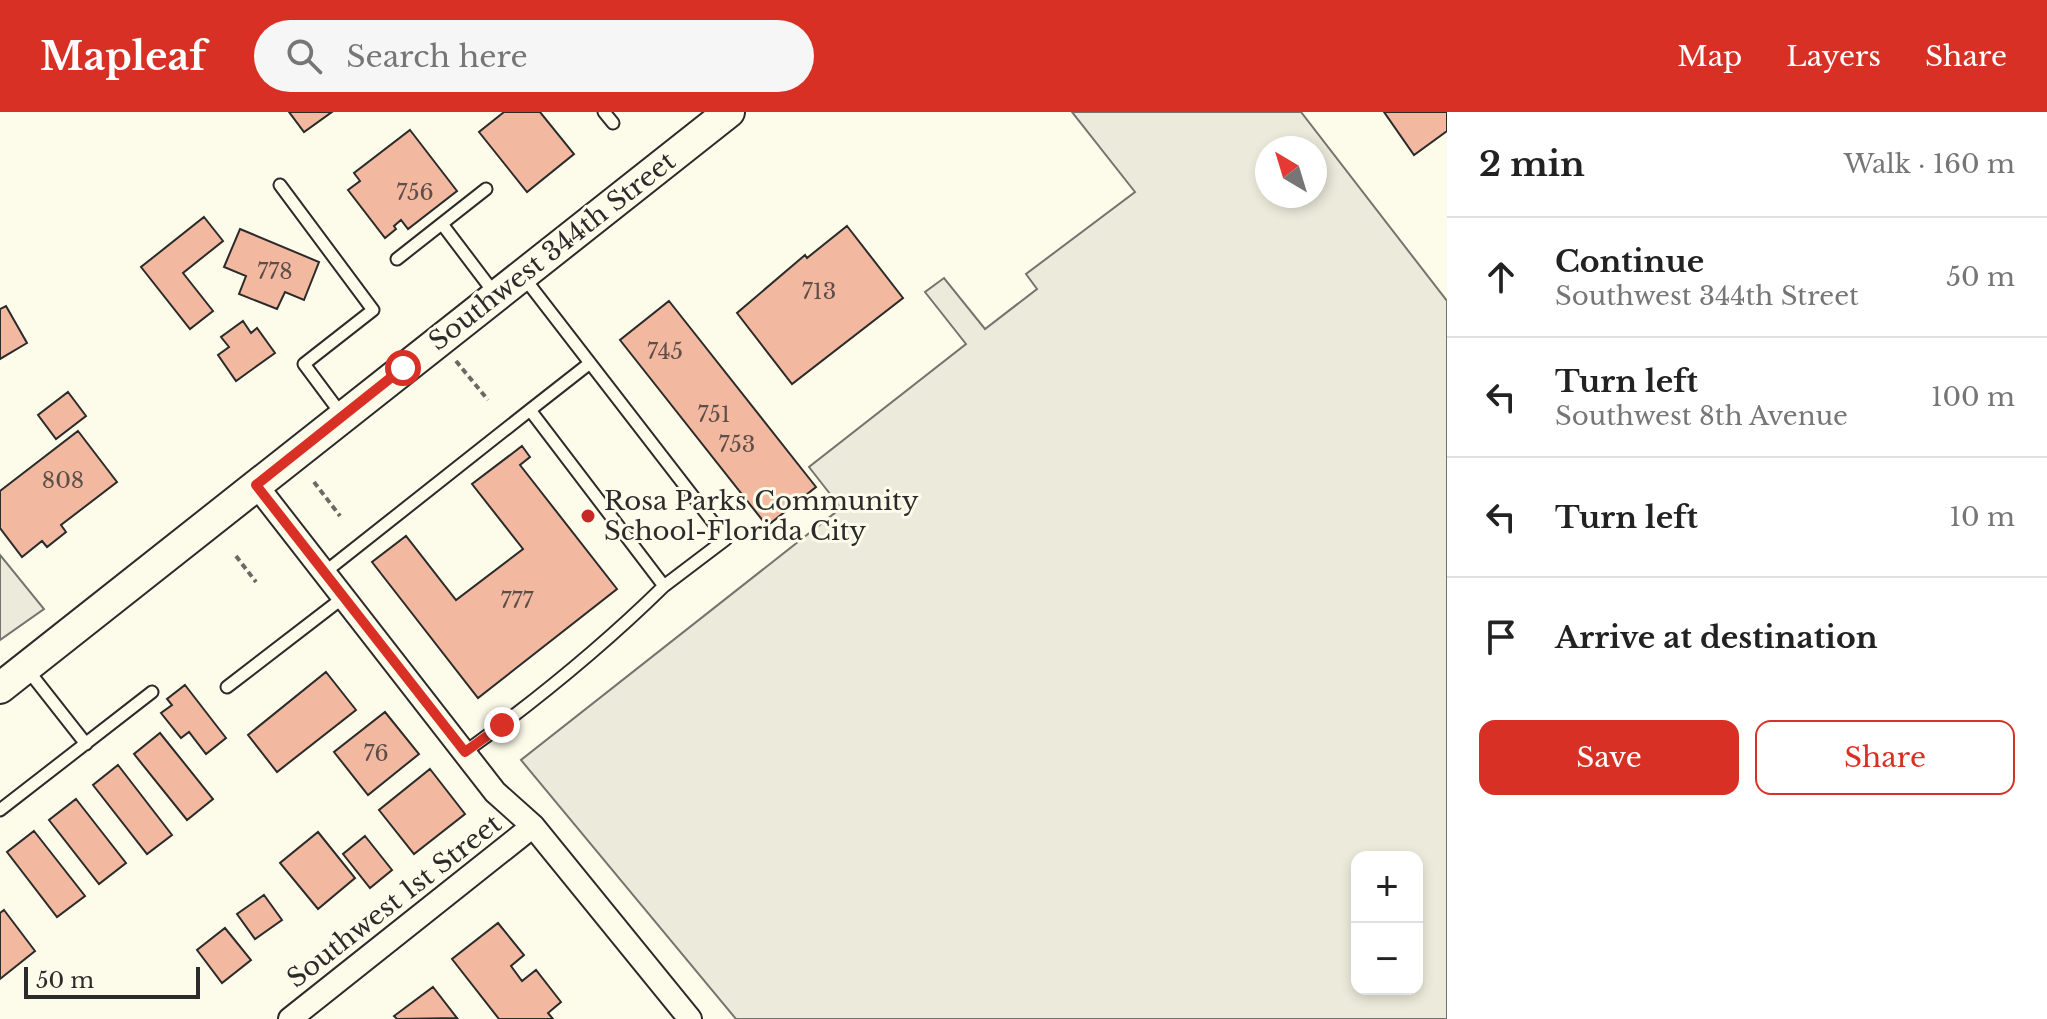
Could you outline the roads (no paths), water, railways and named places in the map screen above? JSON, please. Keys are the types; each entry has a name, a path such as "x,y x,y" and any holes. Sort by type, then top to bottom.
{"main road":[{"name":"Southwest 344th Street","path":"0,688 729,112"}],"street":[{"path":"256,485 495,792 533,826 690,1019"},
{"name":"Southwest 1st Street","path":"290,1019 533,826"}],"lane":[{"path":"604,112 613,123"},
{"path":"280,185 373,310 304,364 343,416"},
{"path":"397,259 486,189"},
{"path":"442,224 496,295"},
{"path":"465,752 502,725 664,586 726,539 522,275"},
{"path":"325,572 590,363"},
{"path":"530,410 664,586"},
{"path":"227,687 344,597"},
{"path":"26,667 86,744"},
{"path":"0,810 152,692"}],"place":[{"name":"Rosa Parks Community School-Florida City","path":"588,516"}]}
